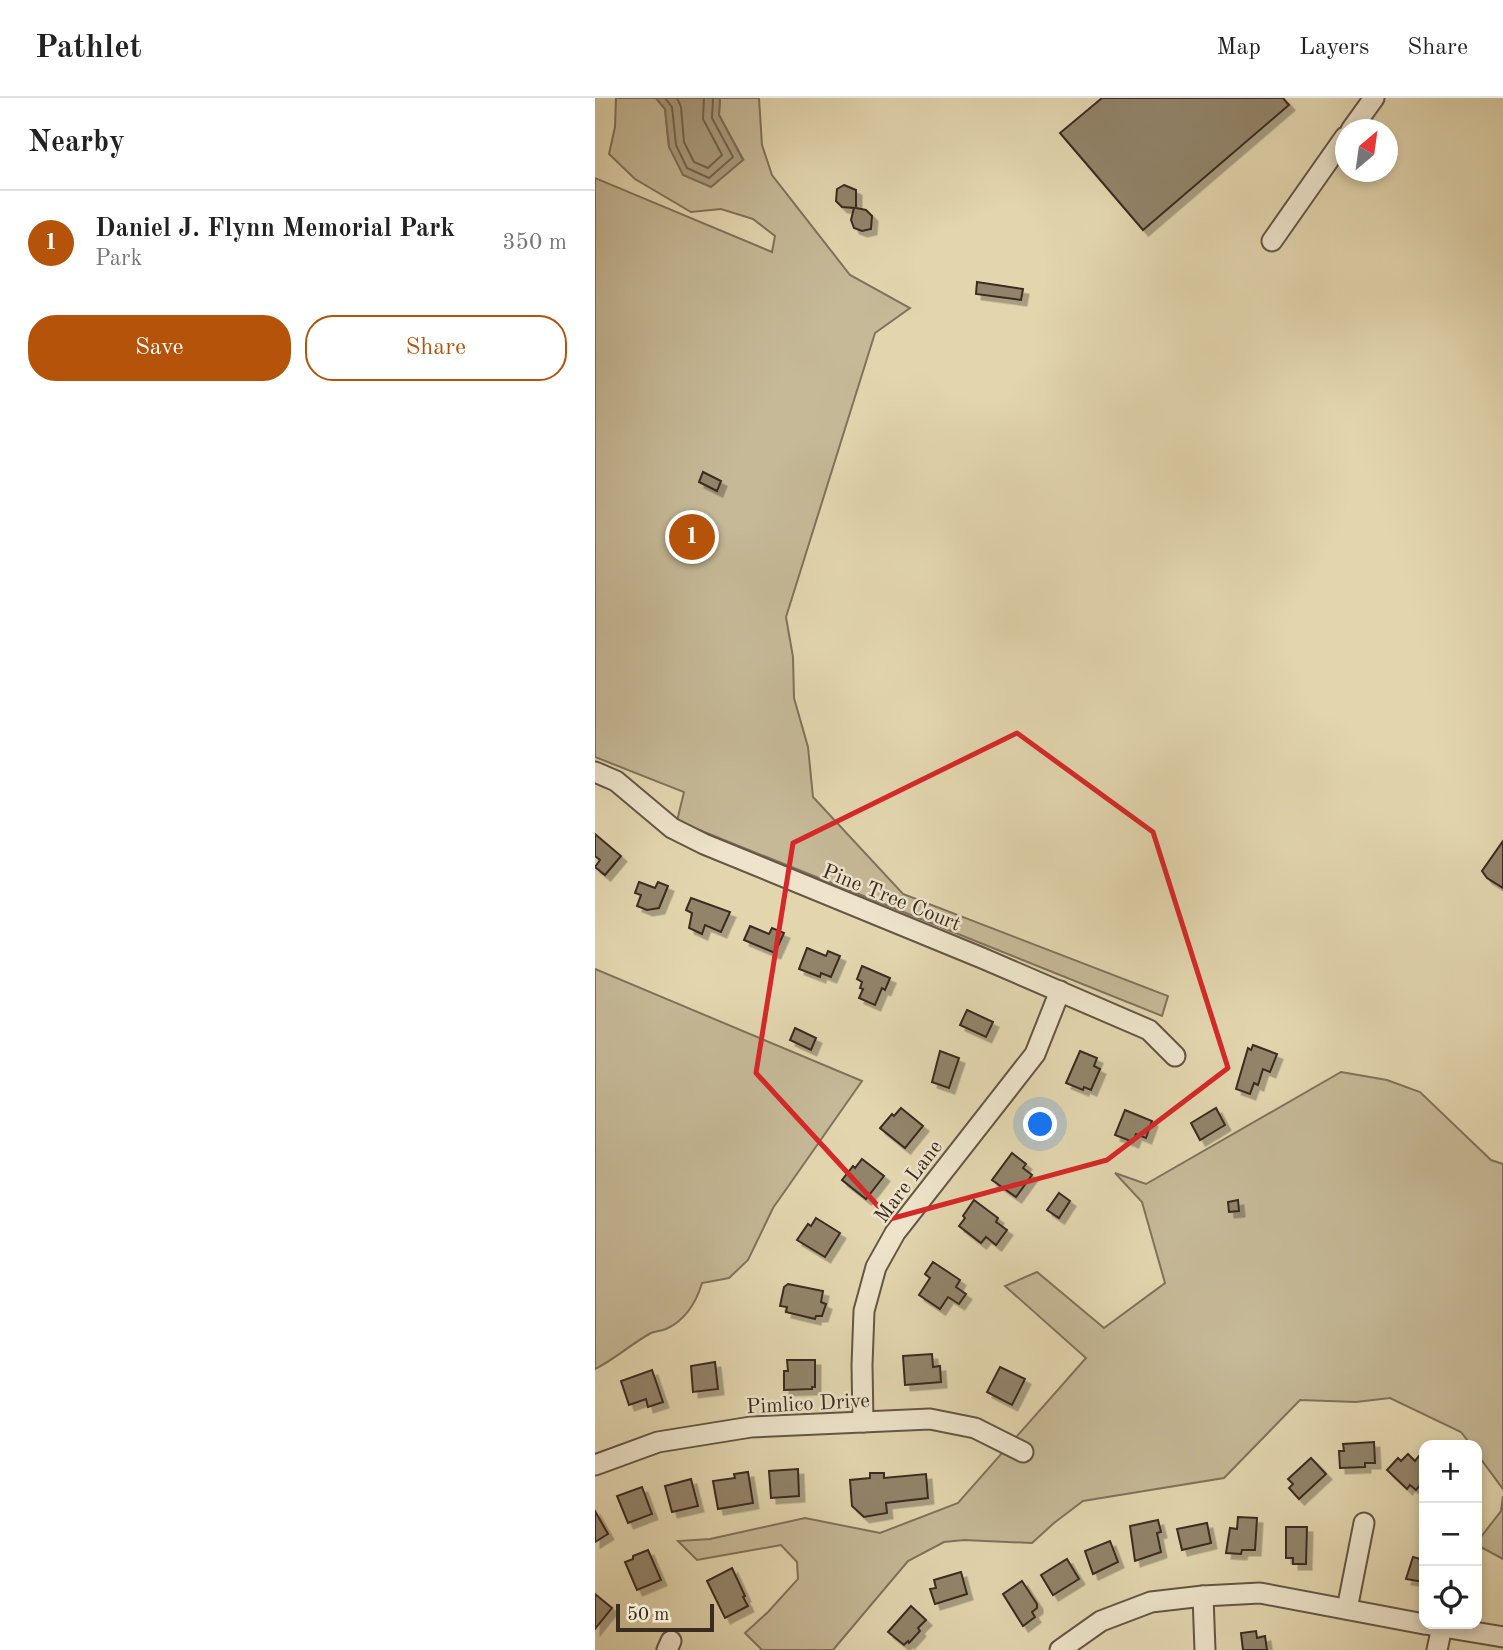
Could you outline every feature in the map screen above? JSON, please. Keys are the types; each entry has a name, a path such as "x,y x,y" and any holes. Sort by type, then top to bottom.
{"street":[{"path":"1359,119 1374,98"},
{"path":"1272,241 1335,152"},
{"name":"Pine Tree Court","path":"595,772 616,781 672,828 704,845 1149,1030 1175,1056"},
{"name":"Mare Lane","path":"863,1422 864,1311 876,1267 895,1233 1035,1054 1060,991"},
{"name":"Pimlico Drive","path":"595,1465 658,1443 751,1427 930,1419 975,1428 1023,1452"},
{"path":"1347,1609 1364,1523"},
{"path":"1060,1650 1101,1621 1151,1602 1203,1596 1260,1593 1419,1623"},
{"path":"1203,1596 1205,1650"},
{"path":"1432,1629 1437,1650"},
{"path":"1455,1629 1503,1637"}],"highlighted area":[{"path":"1017,733 1153,832 1228,1068 1107,1160 890,1219 756,1073 793,843"}],"shaded area":[{"path":"616,98 656,98 665,109 669,147 743,159 719,115 720,98 759,98 762,145 772,175 850,275 910,308 875,333 786,617 793,657 794,698 808,747 813,797 903,894 1168,996 1162,1016 677,821 684,792 595,757 595,178 772,252 775,236 753,219 721,209 691,212 635,179 609,154 615,127"},
{"path":"595,969 862,1081 773,1208 748,1260 729,1278 702,1283 697,1297 679,1321 666,1329 651,1333 595,1369"},
{"path":"1341,1072 1387,1080 1420,1092 1491,1160 1503,1164 1503,1489 1482,1461 1482,1440 1467,1440 1461,1432 1390,1398 1356,1402 1300,1400 1224,1478 1083,1501 1032,1543 964,1540 944,1542 908,1561 833,1650 762,1650 745,1633 798,1579 797,1562 781,1545 697,1560 678,1541 710,1539 805,1518 880,1533 958,1503 1086,1358 1005,1286 1037,1272 1104,1328 1165,1283 1142,1202 1115,1173 1146,1184"},
{"path":"1503,1496 1503,1559 1482,1548 1482,1536 1501,1511"}],"water":[{"path":"656,98 720,98 719,115 743,160 711,187 683,175 669,147 665,109"}],"building":[{"path":"1102,98 1283,98 1289,105 1143,230 1060,133"},
{"path":"844,185 856,190 856,208 866,210 872,216 871,229 862,231 854,228 851,220 854,208 842,207 836,201 837,189"},
{"path":"977,282 1023,289 1021,300 976,294"},
{"path":"703,472 721,481 717,491 699,482"},
{"path":"595,834 621,856 605,875 595,867 600,860 595,856"},
{"path":"1503,841 1503,888 1487,878 1482,871"},
{"path":"639,882 655,888 658,882 668,886 659,908 647,910 637,906 641,895 635,893"},
{"path":"691,898 730,912 721,932 705,925 702,934 689,928 692,913 686,910"},
{"path":"750,926 769,934 772,928 784,933 775,953 744,940"},
{"path":"807,948 826,956 828,951 840,956 831,977 821,973 820,977 799,969"},
{"path":"862,966 890,978 885,990 882,988 875,1005 859,998 863,989 860,988 862,982 857,979"},
{"path":"967,1010 993,1022 986,1037 960,1025"},
{"path":"795,1028 816,1038 811,1050 790,1040"},
{"path":"1253,1045 1277,1054 1270,1072 1263,1069 1258,1085 1254,1083 1250,1094 1236,1089 1248,1048 1251,1050"},
{"path":"940,1051 959,1058 949,1088 932,1082"},
{"path":"1080,1051 1097,1058 1094,1066 1100,1069 1091,1090 1084,1087 1083,1090 1066,1083"},
{"path":"901,1108 923,1126 905,1148 880,1128"},
{"path":"1216,1108 1225,1125 1200,1140 1191,1123"},
{"path":"1125,1110 1152,1121 1146,1138 1136,1134 1133,1142 1115,1135"},
{"path":"1012,1153 1026,1164 1023,1168 1032,1175 1016,1197 992,1180"},
{"path":"862,1159 884,1176 866,1199 842,1180"},
{"path":"1059,1193 1070,1201 1059,1218 1047,1210"},
{"path":"974,1200 998,1218 996,1222 1007,1230 996,1245 986,1237 981,1243 959,1226"},
{"path":"1238,1200 1239,1211 1229,1212 1228,1202"},
{"path":"816,1218 840,1233 825,1257 797,1240 808,1224 811,1226"},
{"path":"933,1262 960,1280 956,1287 966,1294 959,1304 948,1297 940,1309 919,1295 930,1278 925,1274"},
{"path":"788,1284 823,1291 821,1302 826,1304 822,1316 816,1316 815,1319 786,1312 787,1307 780,1306 784,1287"},
{"path":"932,1354 933,1367 940,1366 941,1382 905,1385 903,1356"},
{"path":"787,1360 815,1360 815,1387 784,1390"},
{"path":"715,1362 718,1389 693,1392 691,1366"},
{"path":"1000,1367 1025,1379 1012,1405 987,1392"},
{"path":"652,1370 663,1402 648,1407 646,1399 629,1405 621,1381"},
{"path":"1374,1442 1375,1463 1365,1463 1365,1467 1340,1468 1339,1451 1344,1451 1343,1444"},
{"path":"1408,1454 1415,1461 1419,1456 1419,1486 1416,1490 1410,1485 1407,1489 1387,1470 1398,1458 1401,1461"},
{"path":"1311,1458 1326,1474 1299,1499 1289,1488 1293,1484 1288,1479"},
{"path":"798,1469 799,1496 771,1498 769,1471"},
{"path":"748,1472 753,1503 718,1509 713,1481 735,1478 734,1474"},
{"path":"870,1473 884,1473 884,1478 926,1474 928,1498 886,1503 887,1513 864,1517 852,1506 850,1480 870,1478"},
{"path":"691,1479 698,1506 672,1512 665,1486"},
{"path":"642,1487 652,1514 628,1523 617,1496"},
{"path":"595,1511 608,1534 595,1542"},
{"path":"1238,1517 1257,1518 1255,1550 1242,1550 1241,1554 1226,1553 1230,1528 1237,1529"},
{"path":"1158,1520 1161,1532 1157,1533 1161,1552 1135,1561 1130,1526"},
{"path":"1207,1523 1211,1543 1182,1550 1177,1529"},
{"path":"1286,1527 1307,1527 1306,1564 1293,1564 1293,1558 1286,1558"},
{"path":"1110,1541 1118,1562 1093,1574 1085,1551"},
{"path":"648,1550 661,1580 637,1590 625,1562"},
{"path":"1413,1557 1419,1559 1419,1581 1406,1579"},
{"path":"1067,1559 1079,1579 1053,1595 1041,1575"},
{"path":"732,1568 748,1606 725,1618 707,1581"},
{"path":"961,1572 967,1594 935,1604 930,1589 936,1588 934,1580"},
{"path":"1022,1581 1037,1604 1037,1608 1032,1612 1035,1617 1023,1626 1003,1594"},
{"path":"595,1594 612,1608 595,1629"},
{"path":"911,1606 926,1620 918,1628 920,1631 904,1645 888,1632"},
{"path":"1256,1631 1257,1638 1265,1636 1267,1650 1243,1650 1241,1633"}],"place":[{"name":"Daniel J. Flynn Memorial Park","path":"692,537"}]}
